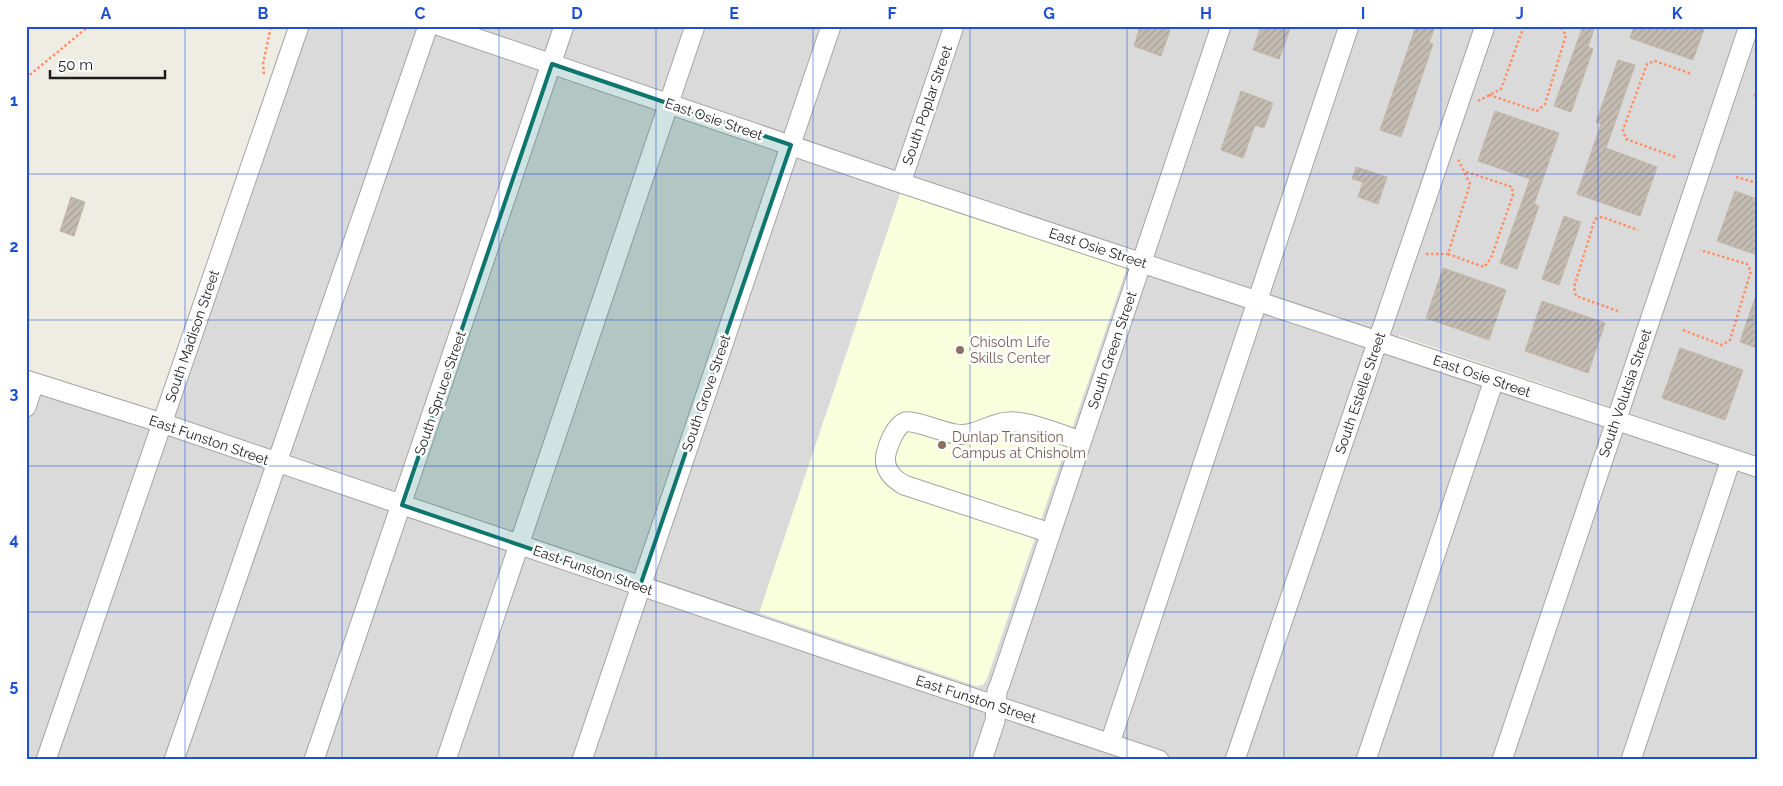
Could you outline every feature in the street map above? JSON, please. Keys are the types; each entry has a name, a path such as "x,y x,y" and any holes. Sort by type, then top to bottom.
{"street":[{"name":"South Madison Street","path":"46,760 299,26"},
{"path":"174,760 428,26"},
{"name":"East Osie Street","path":"440,26 900,183 1757,468"},
{"name":"South Spruce Street","path":"314,760 564,26"},
{"path":"446,760 695,26"},
{"name":"South Grove Street","path":"582,760 831,26"},
{"name":"South Poplar Street","path":"900,183 954,26"},
{"name":"South Green Street","path":"982,760 995,721 1000,684 1221,26"},
{"path":"1110,744 1349,26"},
{"name":"South Estelle Street","path":"1235,760 1485,26"},
{"name":"South Volutsia Street","path":"1502,760 1749,26"},
{"path":"1366,760 1494,380"},
{"path":"26,407 30,381"},
{"name":"East Funston Street","path":"30,381 277,462 1159,760"},
{"path":"1050,533 904,485 893,478 888,471 885,463 886,455 897,430 904,422 911,421 942,432 959,435 975,433 1007,422 1019,422 1081,441"},
{"path":"1631,760 1731,459"}],"path":[{"path":"26,78 89,26"},
{"path":"271,26 263,64 264,79 278,87"},
{"path":"1478,101 1501,89 1524,26"},
{"path":"1489,95 1537,112 1545,104 1566,35 1561,28 1555,26"},
{"path":"1675,157 1626,139 1623,130 1647,64 1654,61 1692,74"},
{"path":"1448,254 1470,184 1458,158"},
{"path":"1426,254 1448,254 1484,267 1491,258 1513,195 1512,187 1464,171"},
{"path":"1736,177 1757,184"},
{"path":"1618,311 1576,296 1574,287 1595,219 1602,217 1638,230"},
{"path":"1683,330 1722,345 1730,340 1751,270 1747,264 1700,250"}],"highlighted area":[{"path":"552,64 791,145 640,586 402,505"}],"shaded area":[{"path":"298,26 1485,26 1447,162 1494,26 1757,26 1757,456 1399,334 1395,346 1757,466 1757,760 26,760 26,383 161,423"},
{"name":"Dunlap Transition Campus at Chisholm","path":"901,191 1121,265 1126,270 987,679 983,685 976,686 759,613"}],"building":[{"path":"1140,26 1159,26 1170,30 1161,56 1134,46"},
{"path":"1261,26 1291,26 1279,59 1253,50"},
{"path":"1416,26 1435,26 1429,43 1433,44 1401,137 1380,130"},
{"path":"1583,26 1595,26 1588,47 1593,49 1571,112 1554,106"},
{"path":"1634,26 1705,26 1693,60 1630,38"},
{"path":"1618,60 1635,65 1606,148 1657,167 1640,216 1577,194 1601,124 1596,122"},
{"path":"1241,91 1273,103 1264,128 1255,125 1243,158 1221,150"},
{"path":"1495,111 1559,133 1534,204 1539,206 1517,269 1500,263 1530,179 1478,161"},
{"path":"1356,167 1387,177 1378,204 1358,197 1363,182 1352,179"},
{"path":"1735,191 1757,199 1757,255 1717,241"},
{"path":"71,197 85,202 74,236 60,231"},
{"path":"1564,216 1581,222 1559,285 1542,279"},
{"path":"1443,268 1506,290 1489,340 1426,318"},
{"path":"1755,298 1757,299 1757,348 1740,342"},
{"path":"1542,301 1605,323 1588,373 1525,351"},
{"path":"1680,348 1743,370 1725,420 1662,398"}],"place":[{"name":"Chisolm Life Skills Center","path":"960,350"},
{"name":"Dunlap Transition Campus at Chisholm","path":"942,445"}]}
